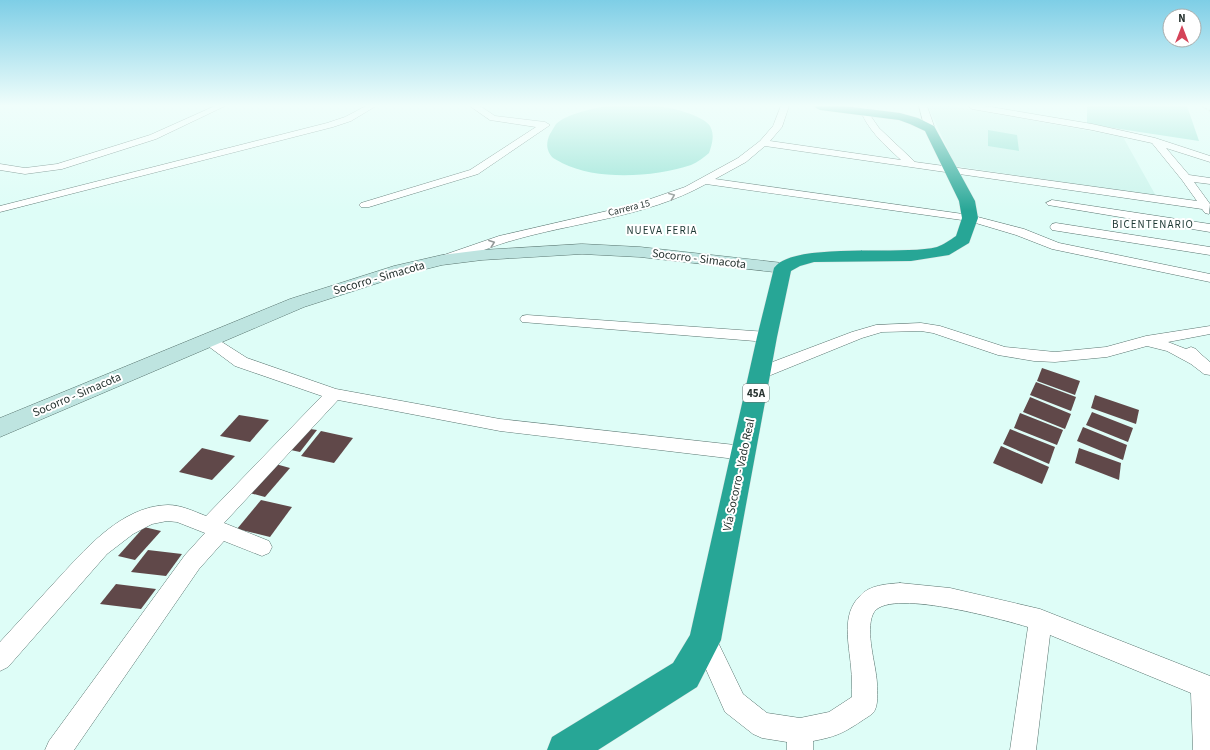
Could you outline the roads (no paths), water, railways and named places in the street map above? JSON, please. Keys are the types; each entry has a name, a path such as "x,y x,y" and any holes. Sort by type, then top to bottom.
{"highway":[{"path":"783,268 794,262 814,257 910,256 943,251 963,239 970,218 967,201 936,141"},
{"name":"Vía Socorro - Vado Real","path":"565,750 685,675 705,640 767,337 783,268"}],"street":[{"path":"0,167 25,171 58,168 138,141"},
{"path":"0,209 267,141"},
{"path":"365,205 474,172 522,141"},
{"path":"887,141 911,163"},
{"path":"1155,141 1210,159"},
{"path":"1155,141 1206,204"},
{"path":"763,143 1206,204"},
{"name":"Carrera 15","path":"442,260 503,239 636,208 670,198 707,181 742,160 763,143"},
{"path":"1186,178 1210,181"},
{"path":"707,181 970,218 1020,232 1056,246 1210,278"},
{"path":"1044,182 1052,203 1056,226 1056,246"},
{"path":"1052,203 1210,228"},
{"path":"1056,226 1210,250"},
{"name":"Socorro - Simacota","path":"0,428 297,303 400,270 442,260 482,255 582,250 640,252 783,268"},
{"path":"527,319 767,337"},
{"path":"760,373 808,355 857,334 881,328 921,327 935,330 992,349 1034,356 1070,356 1099,353 1146,341 1210,330"},
{"path":"1192,332 1185,343 1197,360"},
{"path":"209,340 241,362 334,394 500,426 744,453"},
{"path":"1146,341 1172,348 1197,360 1210,370"},
{"path":"58,750 215,528 334,394"},
{"path":"0,659 100,548 144,519 170,512 262,547"},
{"path":"705,640 734,703 762,725 800,740 834,724 864,704 864,674 860,637 860,616 866,604 873,597 885,593 926,594 985,605 1040,620 1207,688 1206,750"},
{"path":"1023,750 1040,620"}],"district":[{"name":"BICENTENARIO","path":"1153,224"},
{"name":"NUEVA FERIA","path":"662,230"}]}
